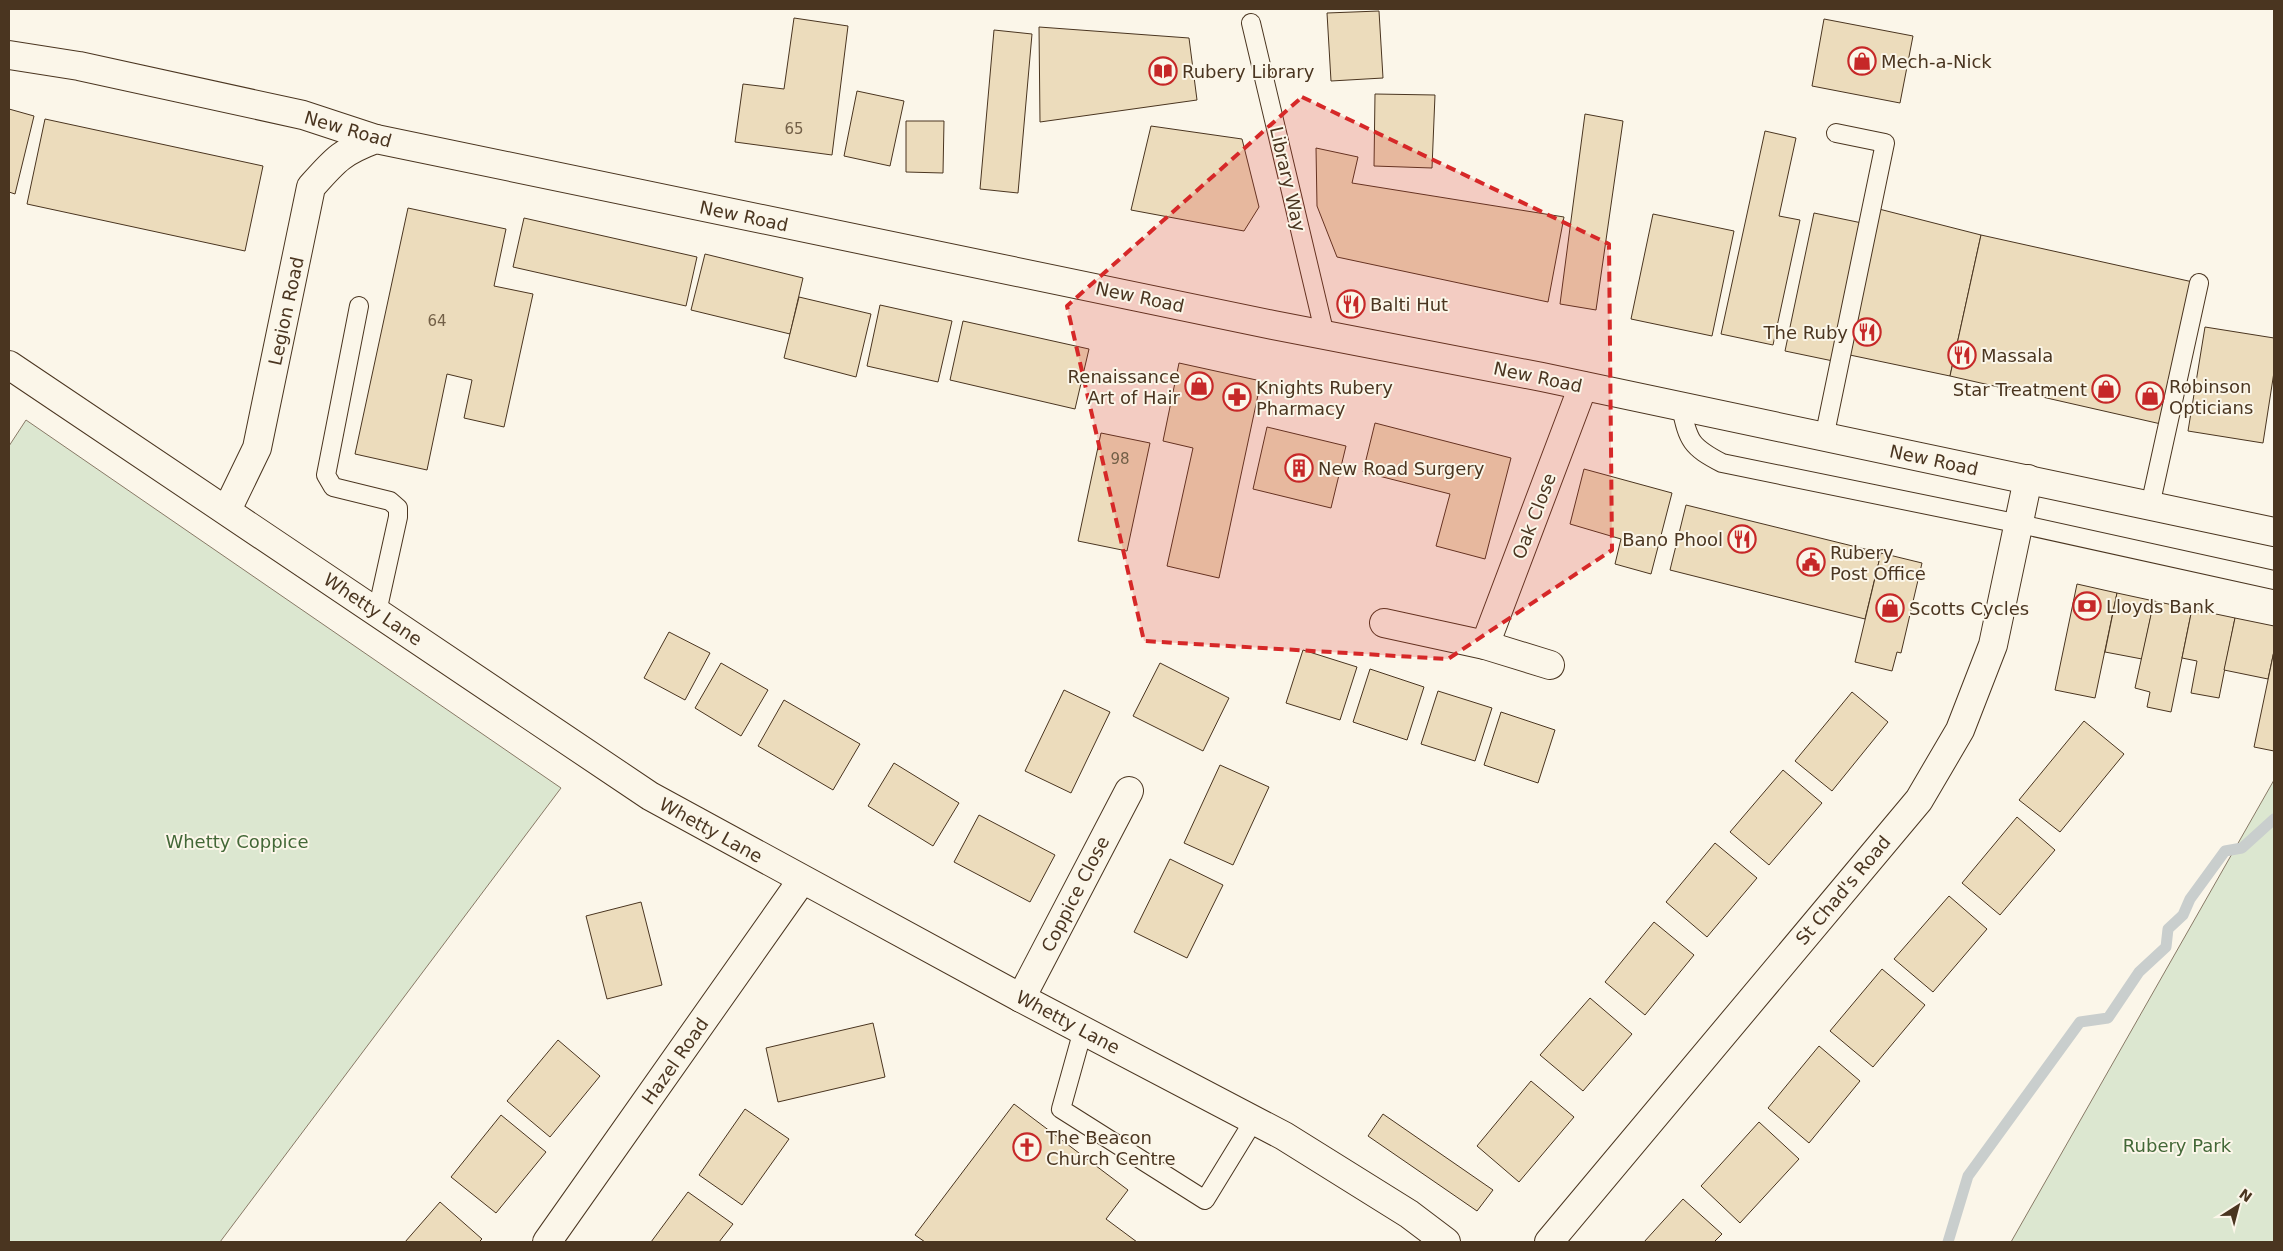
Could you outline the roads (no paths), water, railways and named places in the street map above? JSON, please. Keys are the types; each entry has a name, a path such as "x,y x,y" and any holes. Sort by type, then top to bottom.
{"street":[{"name":"New Road","path":"9,55 79,66 303,115 376,139 1325,335 1583,386 2274,532"},
{"name":"Legion Road","path":"227,510 257,448 312,187 333,162 349,149 376,139"},
{"name":"Whetty Lane","path":"9,365 650,796 1021,998 1284,1136 1409,1214 1446,1242"},
{"name":"Oak Close","path":"1485,645 1583,386"},
{"name":"St Chad's Road","path":"1549,1242 1919,800 1960,730 1992,645 2020,524 2028,479"},
{"path":"1384,624 1485,645 1550,665"},
{"name":"Coppice Close","path":"1021,998 1129,790"},
{"name":"Hazel Road","path":"547,1242 802,880"}],"lane":[{"name":"Library Way","path":"1251,23 1325,335"},
{"path":"1824,438 1885,143 1836,133"},
{"path":"2150,506 2199,284"},
{"path":"358,306 326,474 334,487 390,500 398,508 398,517 377,612"},
{"path":"1681,407 1686,432 1699,451 1722,463 2020,524 2274,580"},
{"path":"1083,1030 1061,1110 1205,1200 1254,1120"}],"waterway":[{"path":"1948,1242 1968,1176 2080,1022 2108,1018 2139,972 2166,947 2168,929 2183,915 2190,899 2225,851 2242,848 2274,819"}],"place":[{"name":"Mech-a-Nick","path":"1862,61"},
{"name":"Rubery Library","path":"1163,71"},
{"name":"Balti Hut","path":"1351,304"},
{"name":"The Ruby","path":"1867,332"},
{"name":"Massala","path":"1962,355"},
{"name":"Renaissance Art of Hair","path":"1199,386"},
{"name":"Star Treatment","path":"2106,389"},
{"name":"Robinson Opticians","path":"2150,396"},
{"name":"Knights Rubery Pharmacy","path":"1237,397"},
{"name":"New Road Surgery","path":"1299,468"},
{"name":"Bano Phool","path":"1742,539"},
{"name":"Rubery Post Office","path":"1811,562"},
{"name":"Lloyds Bank","path":"2087,606"},
{"name":"Scotts Cycles","path":"1890,608"},
{"name":"The Beacon Church Centre","path":"1027,1147"}],"park label":[{"name":"Whetty Coppice","path":"237,841"},
{"name":"Rubery Park","path":"2177,1145"}]}
